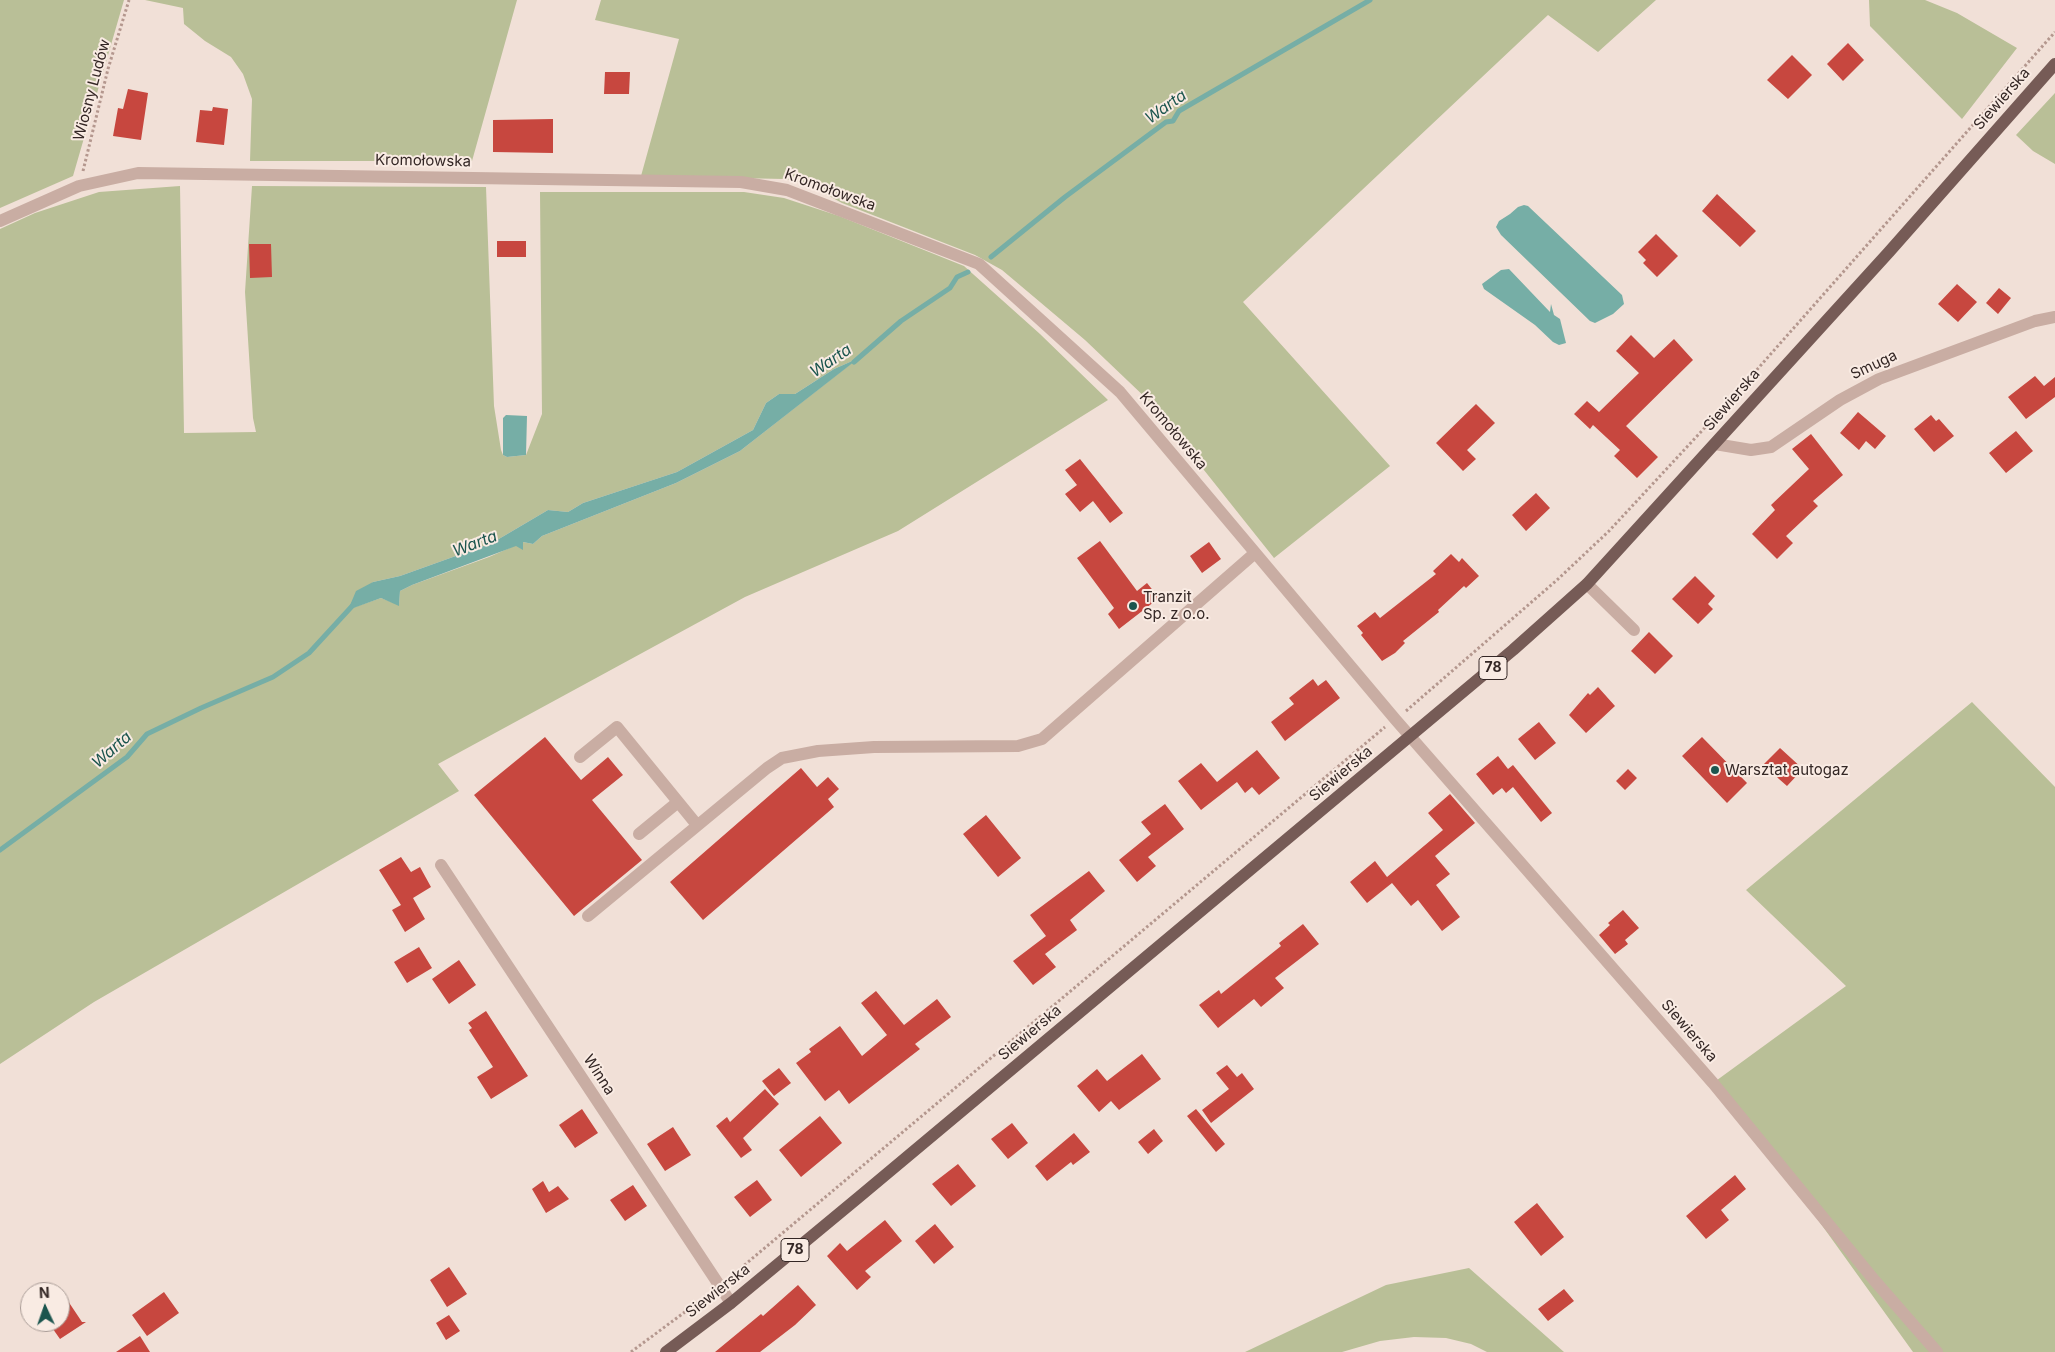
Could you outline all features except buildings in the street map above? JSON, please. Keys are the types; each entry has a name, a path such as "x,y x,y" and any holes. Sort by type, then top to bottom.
{"main road":[{"name":"Siewierska","path":"666,1352 731,1303 1412,736 1587,584 1890,252 2055,64"}],"street":[{"name":"Kromołowska","path":"0,220 79,186 138,172 741,182 787,190 979,264 1120,392 1395,719 1412,736"},
{"name":"Smuga","path":"1715,444 1751,450 1771,447 1840,400 1879,379 2035,321 2055,317"},
{"path":"588,916 774,762 800,754 874,747 1009,747 1042,739 1255,554"},
{"path":"1587,584 1634,630"},
{"path":"580,758 617,727 698,825"},
{"name":"Siewierska","path":"1412,736 1713,1083 1874,1281 1937,1352"},
{"path":"639,834 678,802"},
{"name":"Winna","path":"441,865 731,1303"}],"path":[{"name":"Wiosny Ludów","path":"79,186 108,69 129,0"},
{"path":"631,1352 720,1286 1395,719 1557,580 1609,531 1724,407 2055,32"}],"green space":[{"path":"0,0 124,0 73,176 0,208"},
{"path":"145,0 517,0 472,161 250,161 252,99 243,74 231,57 205,41 184,24 183,8"},
{"path":"601,0 1656,0 1598,52 1548,15 1243,302 1390,466 1274,558 1149,401 1085,340 1002,270 975,255 842,203 805,183 784,179 641,176 679,39 595,20"},
{"path":"1869,0 1925,0 1957,13 2017,48 1962,119 1870,26"},
{"path":"2055,93 2055,164 2033,151 2016,135"},
{"path":"180,186 184,433 256,432 253,418 245,292 252,186 486,187 494,406 501,450 503,455 507,457 526,455 542,414 540,192 744,192 784,198 839,216 964,266 1040,334 1108,400 898,531 745,597 438,764 459,791 94,1002 0,1064 0,229 35,213 99,192","holes":["857,359 740,451 676,483 542,536 533,544 523,542 489,557 412,585 400,591 399,605 381,598 349,609 373,582 400,576 492,543 548,510 568,512 583,503 677,472 753,430 766,403 779,394 795,394 834,369"]},
{"path":"1972,702 2055,787 2055,1352 1913,1352 1757,1135 1713,1083 1846,986 1746,890"},
{"path":"1469,1268 1564,1352 1487,1352 1471,1344 1446,1338 1414,1337 1380,1341 1342,1352 1245,1352 1386,1285"}],"water":[{"path":"1528,206 1622,295 1624,304 1613,314 1595,323 1590,321 1501,235 1496,227 1499,221 1518,207"},
{"path":"1509,269 1550,312 1551,304 1554,315 1560,319 1566,343 1559,345 1553,342 1535,325 1484,289 1482,284 1501,270"},
{"path":"859,358 740,451 676,483 542,536 533,544 523,542 523,550 516,546 412,585 400,591 399,606 381,598 348,610 356,591 373,582 400,576 492,543 548,510 568,512 583,503 677,472 753,430 766,403 779,394 795,394 834,369"},
{"path":"506,415 527,416 526,455 507,457 503,455 503,418"}],"waterway":[{"name":"Warta","path":"991,257 1065,197 1166,122 1173,121 1179,111 1370,0"},
{"name":"Warta","path":"854,362 901,321 950,288 957,277 968,272"},
{"name":"Warta","path":"0,850 127,757 147,734 273,677 309,653 354,604"}],"place":[{"name":"Tranzit Sp. z o.o.","path":"1133,606"},
{"name":"Warsztat autogaz","path":"1715,770"}]}
